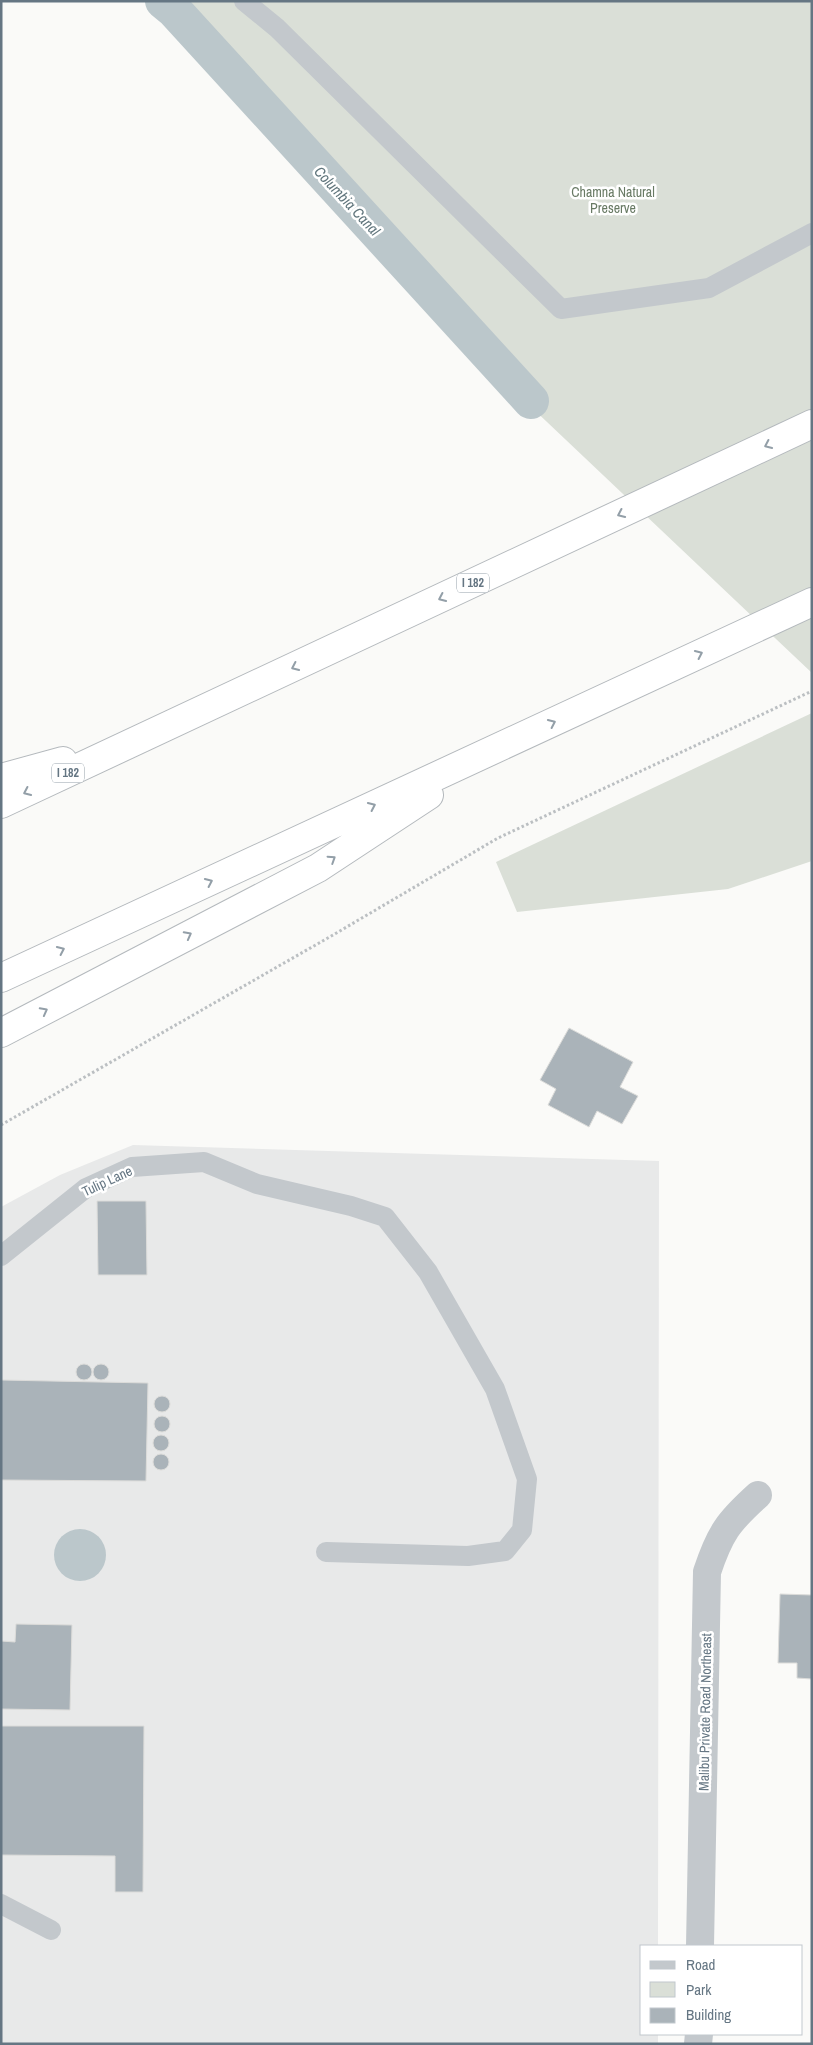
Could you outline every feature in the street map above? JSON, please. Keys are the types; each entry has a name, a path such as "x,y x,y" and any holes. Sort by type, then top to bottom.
{"highway":[{"name":"I 182","path":"1,804 135,743 812,424"},
{"path":"1,978 812,602"},
{"path":"1,778 135,743"},
{"path":"1,1033 318,868 508,743"}],"street":[{"name":"Malibu Private Road Northeast","path":"700,1945 707,1572 716,1544 732,1518 758,1495"}],"lane":[{"path":"244,1 277,28 561,309 709,288 812,233"},
{"name":"Tulip Lane","path":"1,1256 86,1188 132,1167 204,1162 257,1184 351,1206 385,1217 428,1272 494,1388 527,1479 522,1530 505,1551 468,1556 326,1552"},
{"path":"1,1904 51,1930"}],"path":[{"path":"1,1125 333,936 498,838 812,691"}],"shaded area":[{"path":"133,1145 659,1161 658,1945 640,1945 640,2035 658,2035 658,2044 1,2044 1,1207 60,1175"},
{"path":"75,1529 85,1529 99,1536 106,1550 106,1560 99,1574 85,1581 75,1581 65,1577 58,1570 54,1560 54,1550 58,1540 65,1533"}],"green space":[{"name":"Chamna Natural Preserve","path":"163,1 812,1 812,673 528,404 174,10"},
{"path":"812,713 812,861 728,889 517,912 496,862"}],"building":[{"path":"569,1028 633,1062 620,1087 638,1096 622,1124 597,1111 589,1127 548,1105 556,1089 540,1080"},
{"path":"97,1201 146,1201 147,1275 98,1275"},
{"path":"84,1364 92,1372 84,1380 76,1372"},
{"path":"101,1364 109,1372 101,1380 93,1372"},
{"path":"1,1380 148,1383 146,1481 1,1480"},
{"path":"162,1396 170,1404 162,1412 154,1404"},
{"path":"162,1416 170,1424 162,1432 154,1424"},
{"path":"161,1435 169,1443 161,1451 153,1443"},
{"path":"161,1454 169,1462 161,1470 153,1462"},
{"path":"780,1594 812,1595 812,1679 797,1678 797,1663 778,1663"},
{"path":"16,1624 72,1625 70,1710 1,1709 1,1641 15,1642"},
{"path":"1,1726 144,1726 143,1892 115,1892 115,1856 1,1855"}],"waterway":[{"name":"Columbia Canal","path":"163,1 174,10 531,401"}]}
